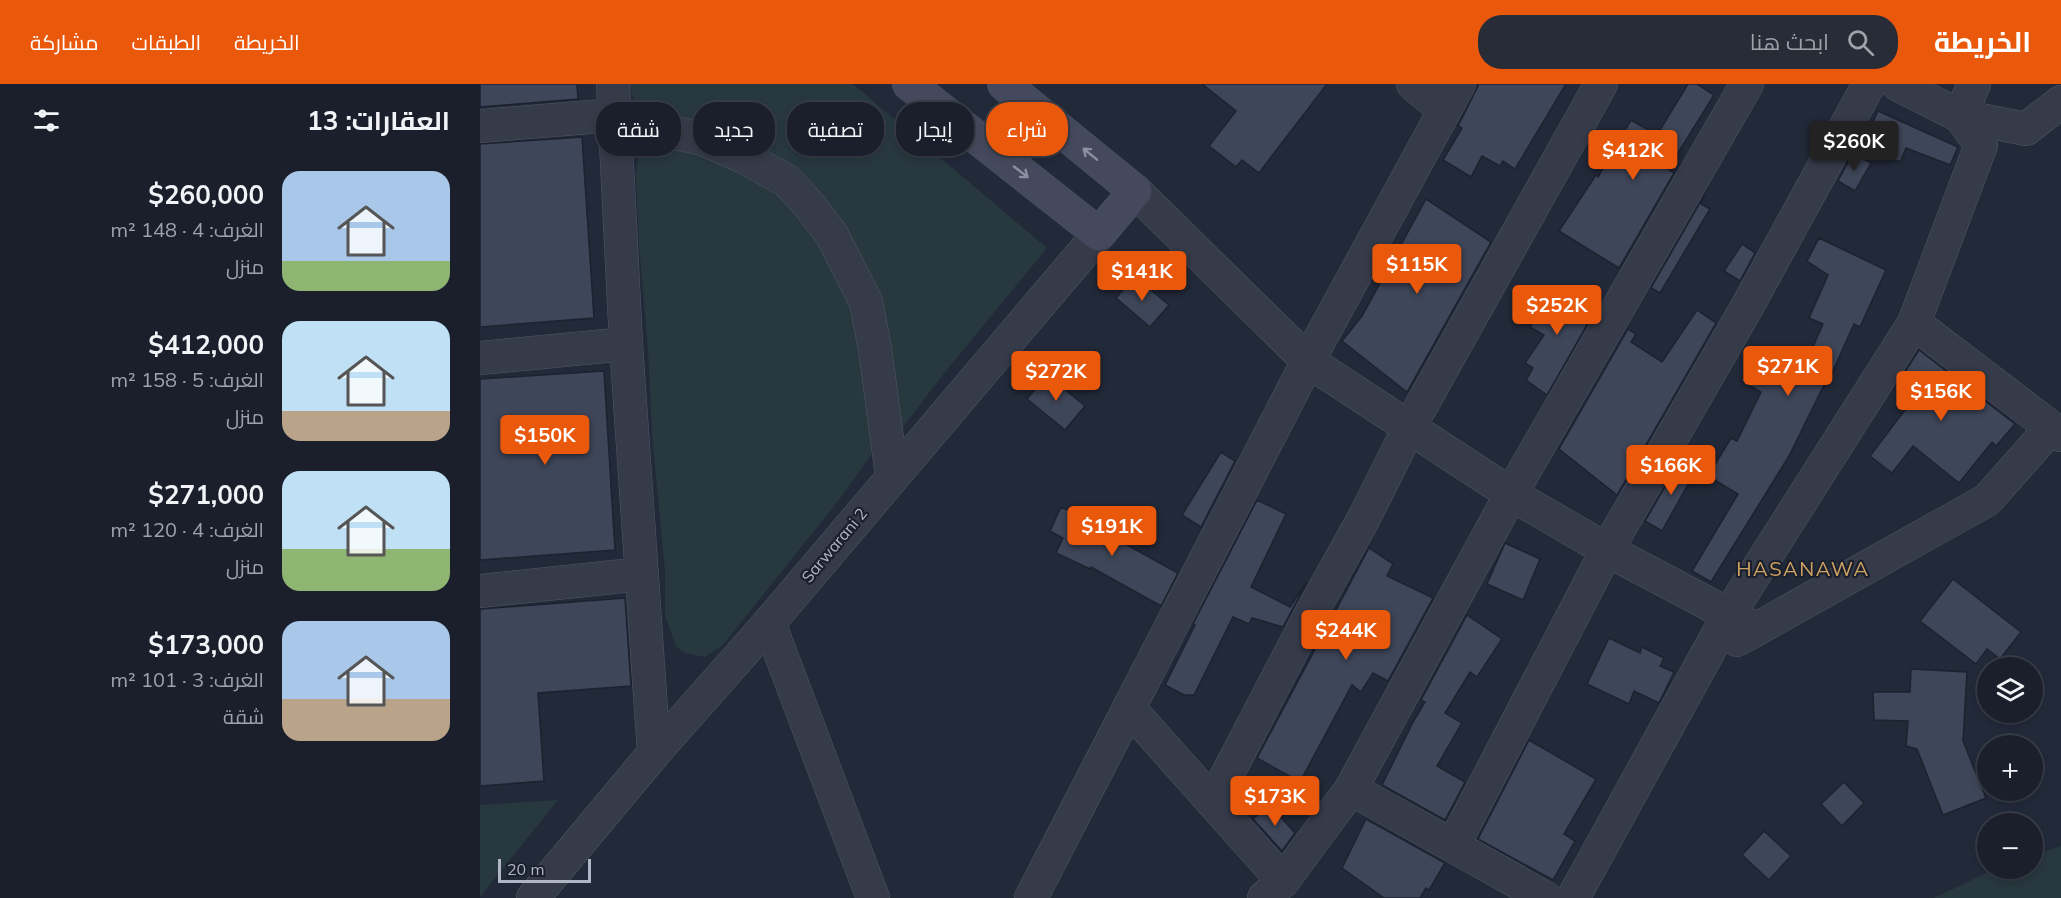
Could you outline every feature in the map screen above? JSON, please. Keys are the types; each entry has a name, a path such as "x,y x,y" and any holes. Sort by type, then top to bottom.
{"main road":[{"path":"909,84 1099,234"},
{"path":"1004,84 1135,191"},
{"name":"Sarwarani 2","path":"1099,234 1135,191"}],"street":[{"path":"1031,898 1308,362 1452,97 1413,84"},
{"path":"1213,801 1365,516 1410,426 1601,84"},
{"path":"1129,708 1213,801 1273,890 1351,789 1510,494 1747,84"},
{"path":"1453,846 1607,550 1747,307 1869,84"},
{"path":"1897,84 1960,116 2026,129 2061,102"},
{"path":"1960,116 1974,84"},
{"path":"480,126 596,113"},
{"path":"1574,898 1704,659 1742,622 1914,323 1980,145 1960,116"},
{"path":"681,134 703,139 746,158 787,181 832,235 866,302 875,349 892,476"},
{"path":"616,156 626,344 654,753"},
{"path":"1135,191 1308,362 1410,426 1510,494 1607,550 1742,622"},
{"name":"Sarwarani 2","path":"533,898 654,753 769,623 1099,234"},
{"path":"1742,622 1987,500 2056,431 1914,323"},
{"path":"480,358 626,344"},
{"path":"480,591 642,574"},
{"path":"769,623 873,898"},
{"path":"1351,789 1546,898"}],"shaded area":[{"path":"629,84 853,84 874,102 787,102 787,156 884,156 884,110 896,120 896,156 938,156 1047,248 942,376 894,439 832,209 731,156 775,156 775,102 693,102 693,136 681,129 681,102 635,102"},
{"path":"681,147 693,147 693,156 712,156 776,193 812,233 845,290 868,354 876,448 842,496 723,645 705,657 685,653 676,647 665,615 665,572 652,435 636,175 638,156 681,156"},
{"path":"558,800 480,897 480,805"},
{"path":"2061,846 2061,898 1934,898 1977,877 2043,879 2043,852"}],"building":[{"path":"480,84 577,84 578,99 480,107"},
{"path":"1202,84 1327,84 1259,173 1242,160 1236,167 1209,146 1236,111"},
{"path":"1479,84 1566,84 1515,169 1503,161 1500,166 1482,156 1471,177 1443,160 1462,128 1458,126"},
{"path":"1688,84 1697,84 1714,95 1668,169 1674,173 1619,268 1559,231 1596,175 1598,177 1631,120 1657,135"},
{"path":"1878,111 1958,147 1950,165 1906,148 1900,162 1862,145"},
{"path":"582,137 594,318 480,327 480,144"},
{"path":"1853,153 1871,163 1855,191 1838,181"},
{"path":"1705,194 1701,204 1710,209 1660,293 1651,288"},
{"path":"1426,199 1491,242 1407,392 1342,341 1362,316"},
{"path":"1819,238 1886,270 1860,327 1854,324 1828,382 1826,381 1789,456 1711,582 1692,571 1738,494 1708,476 1731,438 1737,441 1761,392 1741,381 1758,350 1801,374 1823,324 1809,318 1828,275 1807,261"},
{"path":"1742,244 1755,253 1740,281 1724,271"},
{"path":"1134,276 1169,305 1150,327 1116,298"},
{"path":"1557,284 1596,309 1547,395 1526,380 1533,368 1525,363 1544,335 1530,327"},
{"path":"1697,310 1716,323 1617,495 1559,449 1628,329 1636,334 1631,342 1662,362"},
{"path":"1919,350 2015,424 1996,446 1992,442 1959,483 1913,446 1892,473 1870,456 1911,402 1894,389"},
{"path":"604,371 615,550 480,560 480,379"},
{"path":"1047,375 1085,406 1065,430 1027,399"},
{"path":"1221,452 1235,461 1201,527 1182,515"},
{"path":"1680,461 1696,470 1662,531 1645,521"},
{"path":"1257,500 1286,514 1251,587 1290,607 1307,582 1283,627 1252,618 1249,624 1233,617 1194,695 1184,695 1165,685 1195,625 1193,624"},
{"path":"1061,507 1109,531 1107,534 1178,573 1161,606 1091,567 1090,569 1056,553 1063,538 1050,531"},
{"path":"1505,543 1540,559 1523,600 1487,584"},
{"path":"1369,548 1393,564 1387,576 1433,598 1388,681 1373,673 1361,692 1352,685 1300,782 1257,758"},
{"path":"1953,579 2021,632 2002,657 1997,657 1987,649 1981,657 1977,657 1976,664 1920,621"},
{"path":"625,598 631,686 538,693 544,781 480,786 480,609"},
{"path":"1467,615 1502,639 1477,677 1470,672 1445,713 1462,723 1437,766 1465,782 1445,820 1382,785 1425,702 1421,700"},
{"path":"1609,638 1640,653 1642,647 1664,658 1660,666 1674,672 1659,703 1634,691 1629,704 1587,684"},
{"path":"1911,669 1967,672 1963,741 1977,776 1978,801 1943,815 1917,749 1906,746 1908,721 1874,720 1873,692 1910,692"},
{"path":"1529,740 1596,779 1564,834 1575,841 1553,880 1478,839"},
{"path":"1844,782 1864,803 1842,826 1821,804"},
{"path":"1269,804 1295,833 1282,851 1253,819"},
{"path":"1366,819 1445,863 1429,890 1426,888 1420,898 1384,898 1342,868"},
{"path":"1764,831 1791,856 1769,880 1742,855"}],"district":[{"name":"HASANAWA","path":"1803,568"}]}
